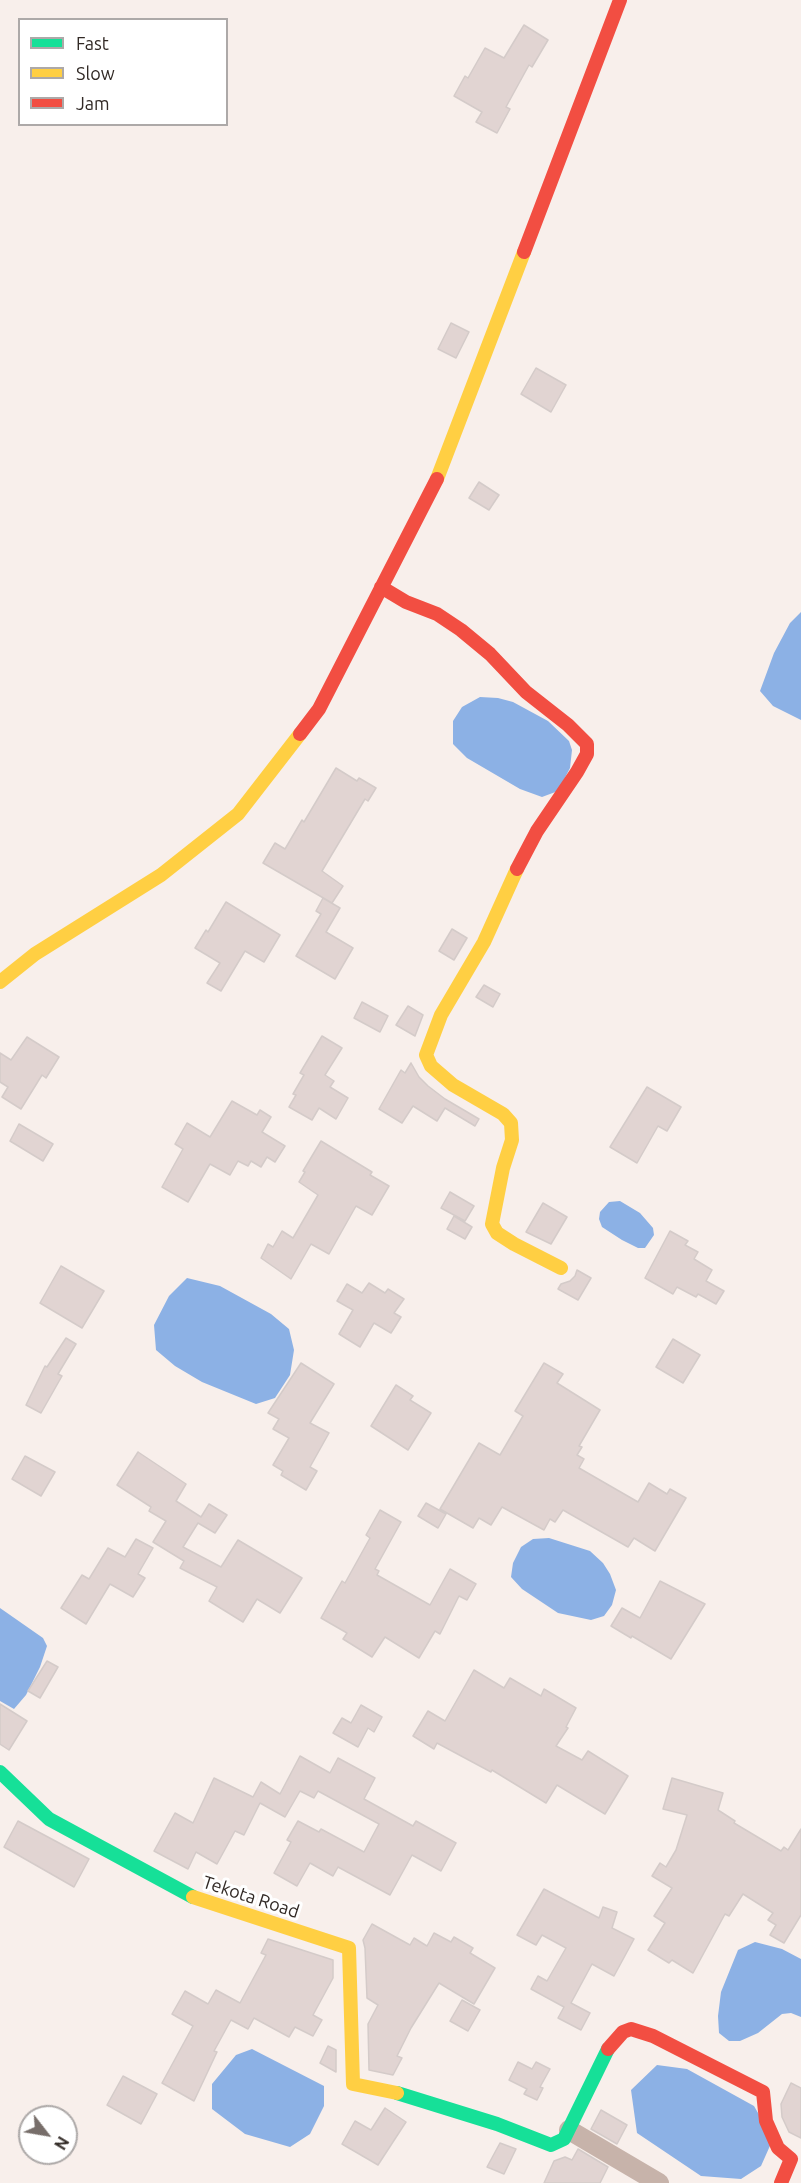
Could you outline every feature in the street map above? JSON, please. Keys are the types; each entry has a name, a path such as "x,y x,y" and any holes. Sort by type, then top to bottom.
{"street":[{"path":"0,982 35,954 161,874 237,814 319,709 435,483 620,0"},
{"path":"381,587 406,602 437,614 461,630 490,654 526,692 568,725 587,744 587,754 568,788 552,808 523,855 484,942 441,1015 426,1054 431,1066 438,1073 453,1085 503,1114 511,1123 512,1140 503,1168 492,1224 497,1233 561,1268"},
{"name":"Tekota Road","path":"0,1772 49,1819 193,1897 349,1948 353,2084 394,2092 497,2124 551,2145 564,2139 569,2130"},
{"path":"659,2183 569,2130 610,2045 623,2032 631,2029 652,2036 764,2092 766,2121 778,2148 791,2159 781,2183"}],"water":[{"path":"801,612 801,720 773,706 760,691 774,653 790,623"},
{"path":"480,697 513,702 548,721 569,741 572,750 570,768 558,791 542,797 520,789 467,758 453,744 453,721 462,707"},
{"path":"620,1201 640,1213 653,1228 654,1235 645,1248 638,1248 602,1227 599,1219 600,1212 609,1202"},
{"path":"187,1278 220,1286 271,1314 289,1329 294,1350 290,1375 275,1398 256,1404 202,1382 175,1366 156,1350 154,1325 169,1296"},
{"path":"549,1538 590,1551 603,1563 616,1590 612,1605 604,1616 591,1620 558,1613 522,1589 511,1577 513,1563 521,1547 533,1539"},
{"path":"0,1608 43,1638 47,1646 40,1667 26,1695 14,1709 0,1701"},
{"path":"755,1942 782,1949 801,1959 801,2017 791,2013 782,2014 758,2033 740,2041 729,2041 719,2033 718,2016 721,1992 738,1950"},
{"path":"252,2049 324,2086 324,2106 310,2134 290,2147 245,2134 212,2109 212,2084 236,2055"},
{"path":"657,2065 687,2069 754,2106 773,2139 761,2166 741,2179 701,2176 637,2133 631,2090"}],"building":[{"path":"524,25 548,40 532,67 529,65 506,107 510,109 497,133 476,122 482,112 454,96 465,76 468,78 485,48 504,58"},
{"path":"451,323 469,332 456,358 438,349"},
{"path":"536,368 566,385 551,412 521,394"},
{"path":"479,482 499,495 489,510 469,498"},
{"path":"336,768 357,781 359,778 376,788 368,801 365,799 322,871 343,886 332,903 263,863 275,843 285,849"},
{"path":"323,898 340,908 326,932 353,948 335,979 296,956 321,914 316,911"},
{"path":"226,902 280,935 264,962 245,951 221,991 207,983 220,963 195,948 206,930 208,932"},
{"path":"452,929 467,938 454,960 439,951"},
{"path":"484,985 500,994 493,1007 476,997"},
{"path":"362,1002 388,1016 380,1032 354,1018"},
{"path":"408,1006 423,1015 415,1036 396,1025"},
{"path":"322,1036 342,1048 325,1075 334,1081 330,1087 348,1098 336,1119 319,1108 312,1120 289,1107 296,1095 293,1094 304,1075 300,1073"},
{"path":"27,1037 59,1057 46,1078 42,1075 21,1109 2,1097 8,1087 0,1082 0,1053 11,1060"},
{"path":"411,1063 419,1077 428,1086 479,1119 475,1126 445,1108 437,1121 413,1106 402,1123 379,1109 401,1070 405,1073"},
{"path":"647,1087 681,1107 667,1131 658,1126 637,1163 610,1147"},
{"path":"232,1101 257,1115 260,1110 271,1117 262,1132 285,1146 275,1162 267,1157 261,1167 251,1161 248,1166 238,1161 230,1175 210,1164 188,1202 162,1187 183,1149 175,1144 187,1123 210,1137"},
{"path":"19,1124 53,1144 43,1161 10,1141"},
{"path":"321,1141 372,1172 370,1175 389,1186 372,1215 356,1206 329,1254 311,1244 291,1279 261,1258 268,1244 273,1247 282,1231 293,1238 318,1195 299,1182"},
{"path":"450,1192 474,1206 465,1221 441,1208"},
{"path":"543,1203 567,1217 551,1244 526,1232"},
{"path":"454,1216 472,1227 465,1239 447,1229"},
{"path":"670,1231 688,1241 685,1245 698,1252 694,1259 712,1270 706,1281 724,1291 716,1304 698,1294 696,1297 677,1287 673,1294 645,1278"},
{"path":"61,1266 104,1291 82,1328 40,1303"},
{"path":"577,1270 591,1278 578,1300 558,1289 561,1284 570,1281 575,1276"},
{"path":"369,1283 385,1293 388,1289 404,1299 394,1313 401,1317 391,1333 374,1323 360,1347 339,1334 353,1310 337,1301 347,1284 362,1293"},
{"path":"66,1338 76,1344 58,1374 62,1376 41,1413 26,1405 45,1366 47,1367"},
{"path":"673,1339 700,1355 683,1383 656,1367"},
{"path":"301,1363 334,1384 310,1423 329,1433 310,1467 317,1471 306,1490 281,1475 283,1471 273,1465 289,1438 273,1429 279,1419 268,1413"},
{"path":"544,1363 563,1374 557,1383 600,1410 579,1446 582,1447 577,1455 584,1459 579,1468 638,1502 649,1483 667,1494 670,1489 686,1498 655,1551 634,1538 628,1547 563,1510 555,1522 550,1519 544,1530 502,1507 491,1525 479,1518 473,1528 440,1509 479,1443 500,1455 523,1416 515,1411"},
{"path":"396,1385 413,1396 410,1400 431,1413 408,1450 371,1426"},
{"path":"138,1452 186,1484 176,1501 201,1517 209,1504 227,1515 215,1533 198,1523 183,1547 221,1567 238,1540 302,1578 280,1613 257,1599 243,1622 209,1601 217,1587 180,1568 184,1561 153,1542 166,1521 149,1511 151,1507 117,1485"},
{"path":"25,1456 55,1472 41,1496 12,1479"},
{"path":"426,1503 446,1514 438,1528 418,1516"},
{"path":"380,1510 401,1522 375,1569 379,1571 377,1575 430,1605 450,1569 476,1584 467,1600 459,1596 440,1634 435,1631 419,1658 385,1637 372,1657 343,1639 347,1633 321,1618 342,1581 345,1583 370,1538 366,1535"},
{"path":"136,1539 153,1548 138,1574 145,1578 133,1597 110,1584 86,1624 61,1608 82,1575 89,1579 108,1548 125,1557"},
{"path":"660,1581 705,1604 671,1659 611,1626 622,1608 640,1618"},
{"path":"47,1661 58,1667 40,1698 28,1691"},
{"path":"474,1670 504,1688 510,1678 541,1696 544,1689 576,1708 566,1727 568,1728 556,1746 582,1760 588,1751 628,1776 605,1814 557,1785 546,1803 492,1770 491,1772 437,1743 434,1749 413,1736 428,1711 445,1721"},
{"path":"0,1704 27,1721 9,1750 0,1744"},
{"path":"361,1705 382,1717 374,1732 368,1728 358,1747 333,1733 342,1718 351,1723"},
{"path":"300,1756 330,1773 338,1758 375,1778 364,1799 413,1826 416,1821 456,1843 441,1871 412,1855 390,1895 338,1867 333,1876 310,1863 297,1886 274,1873 291,1842 287,1840 298,1821 319,1832 321,1829 364,1852 379,1824 318,1791 314,1798 300,1791 285,1817 260,1803 244,1835 235,1831 217,1864 196,1852 188,1869 154,1851 175,1813 193,1823 214,1778 253,1797 261,1782 280,1794"},
{"path":"672,1778 723,1793 718,1810 735,1821 734,1823 781,1851 784,1847 788,1850 801,1829 801,1915 784,1943 770,1935 776,1925 768,1920 773,1913 743,1894 729,1916 725,1914 693,1973 672,1960 669,1963 648,1950 665,1923 654,1916 672,1888 652,1876 660,1863 666,1867 676,1850 687,1815 663,1809"},
{"path":"18,1821 89,1859 74,1887 4,1847"},
{"path":"544,1889 599,1918 603,1907 617,1912 612,1928 634,1939 614,1976 592,1964 571,2003 590,2013 581,2030 558,2018 564,2007 531,1989 538,1976 547,1981 566,1948 542,1935 536,1945 517,1935"},
{"path":"372,1924 410,1945 414,1938 427,1946 434,1933 451,1942 454,1937 473,1948 470,1953 495,1968 474,2004 439,1983 411,2028 397,2056 402,2058 393,2075 369,2070 368,2024 378,2005 367,1998 363,1940"},
{"path":"268,1939 333,1960 333,1978 313,2015 322,2020 313,2036 295,2027 289,2037 254,2018 248,2029 231,2020 214,2051 217,2052 194,2101 162,2083 193,2026 172,2014 185,1991 208,2004 216,1990 240,2003 266,1955 261,1953"},
{"path":"462,2000 480,2010 468,2031 450,2021"},
{"path":"328,2046 336,2050 336,2072 320,2063"},
{"path":"518,2062 532,2069 536,2062 550,2069 540,2087 543,2088 537,2100 524,2094 527,2089 509,2080"},
{"path":"123,2076 157,2094 141,2124 107,2105"},
{"path":"791,2083 801,2088 801,2138 789,2132 782,2117 781,2104"},
{"path":"385,2108 406,2122 378,2165 342,2144 355,2121 371,2130"},
{"path":"601,2110 627,2125 617,2144 591,2129"},
{"path":"500,2143 516,2149 504,2174 487,2167"},
{"path":"578,2149 608,2167 600,2183 544,2183 554,2161 565,2157 572,2160"}],"traffic: fast":[{"path":"0,1772 49,1819 193,1897"},
{"path":"397,2093 497,2124 551,2145 564,2139 608,2049"}],"traffic: slow":[{"path":"437,479 524,252"},
{"path":"0,982 35,954 161,875 238,814 300,734"},
{"path":"517,869 484,942 441,1015 426,1055 431,1066 453,1085 503,1114 511,1123 512,1140 503,1168 492,1224 497,1233 514,1244 561,1268"},
{"path":"193,1897 349,1948 353,2084 397,2093"}],"traffic: jam":[{"path":"524,252 620,0"},
{"path":"300,734 319,709 437,479"},
{"path":"381,587 406,602 437,614 461,630 490,654 526,692 568,725 587,744 587,754 577,772 537,831 517,869"},
{"path":"608,2049 623,2032 631,2029 653,2036 763,2092 766,2121 778,2148 791,2159 781,2183"}]}
